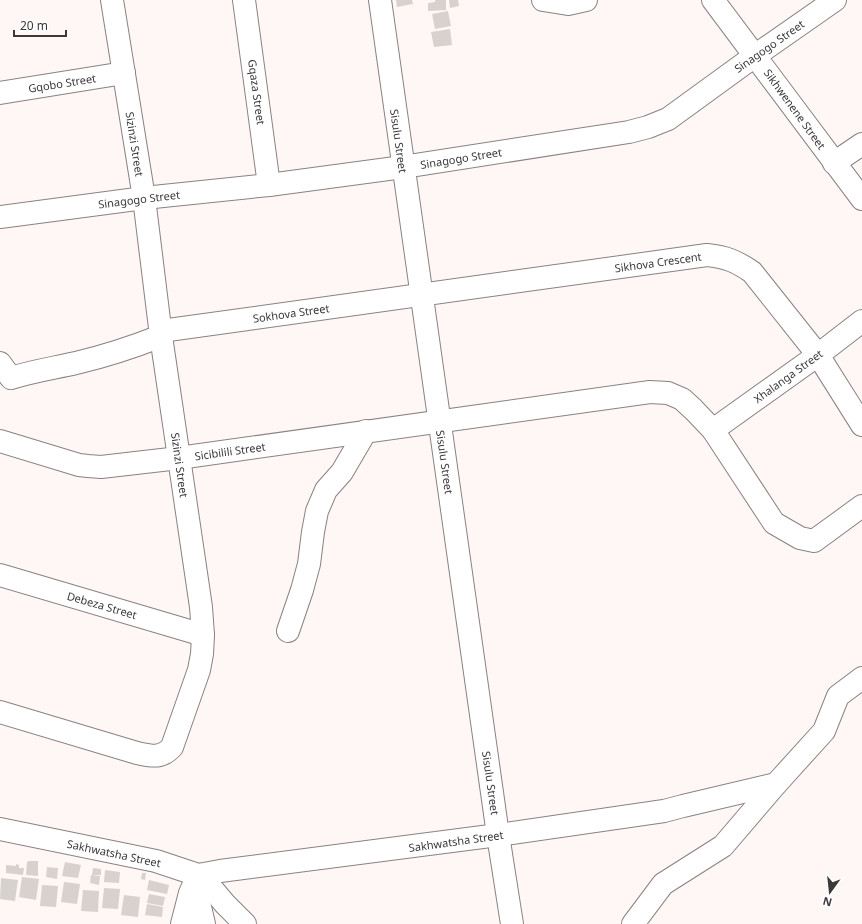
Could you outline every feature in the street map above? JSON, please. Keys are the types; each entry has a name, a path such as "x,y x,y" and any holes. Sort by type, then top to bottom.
{"street":[{"name":"Sizinzi Street","path":"0,712 137,753 158,756 166,753 172,747 177,736 199,670 202,654 203,635 201,607 161,334 144,198 112,0"},
{"name":"Gqaza Street","path":"244,0 269,185"},
{"name":"Sisulu Street","path":"380,0 498,835 512,924"},
{"path":"543,0 568,4 586,0"},
{"name":"Sikhwenene Street","path":"713,0 756,55 834,163 862,199"},
{"name":"Sinagogo Street","path":"0,217 144,198 269,185 403,167 629,132 648,127 668,119 835,0"},
{"name":"Gqobo Street","path":"0,93 124,73"},
{"path":"834,163 862,144"},
{"name":"Sikhova Crescent","path":"422,295 707,255 725,257 740,263 752,272 818,355 862,425"},
{"name":"Sokhova Street","path":"0,363 11,378 32,371 75,363 124,351 161,334 422,295"},
{"name":"Xhalanga Street","path":"713,430 818,355 862,321"},
{"path":"439,421 650,392 668,392 682,399 693,408 713,430 774,523 800,538 814,541 862,506"},
{"name":"Sicibilili Street","path":"0,441 79,465 101,467 180,458 439,421"},
{"path":"288,630 302,590 309,564 317,511 326,490 342,472 366,431"},
{"name":"Debeza Street","path":"0,575 203,635"},
{"path":"633,924 663,884 723,846 824,731 838,696 862,678"},
{"name":"Sakhwatsha Street","path":"0,829 156,861 198,875 664,812 683,806 776,784"},
{"path":"182,924 190,893 198,875"},
{"path":"198,875 197,894 204,924"},
{"path":"198,875 245,924"}],"building":[{"path":"396,0 412,0 413,4 397,7"},
{"path":"435,0 446,0 446,10 428,11 428,3 435,2"},
{"path":"449,0 458,0 459,6 450,8"},
{"path":"448,11 451,26 435,29 432,14"},
{"path":"450,29 452,45 434,47 431,32"},
{"path":"38,861 38,876 26,875 27,862"},
{"path":"65,862 81,865 78,878 62,876"},
{"path":"16,864 19,865 19,868 24,868 23,875 6,873 6,865 16,866"},
{"path":"47,867 58,868 57,879 46,877"},
{"path":"93,868 101,869 101,875 92,875"},
{"path":"105,870 120,872 119,883 104,882"},
{"path":"142,873 146,873 145,880 141,879"},
{"path":"91,875 100,876 99,885 90,883"},
{"path":"22,877 39,879 36,900 19,897"},
{"path":"1,878 18,880 15,901 0,899"},
{"path":"149,880 169,885 167,894 147,890"},
{"path":"64,882 80,884 77,904 61,902"},
{"path":"42,885 58,886 56,907 40,906"},
{"path":"104,888 120,889 118,909 102,908"},
{"path":"83,890 99,891 98,912 81,911"},
{"path":"149,894 165,897 163,906 147,903"},
{"path":"124,895 140,897 138,917 121,915"},
{"path":"147,904 163,907 162,917 145,915"}]}
